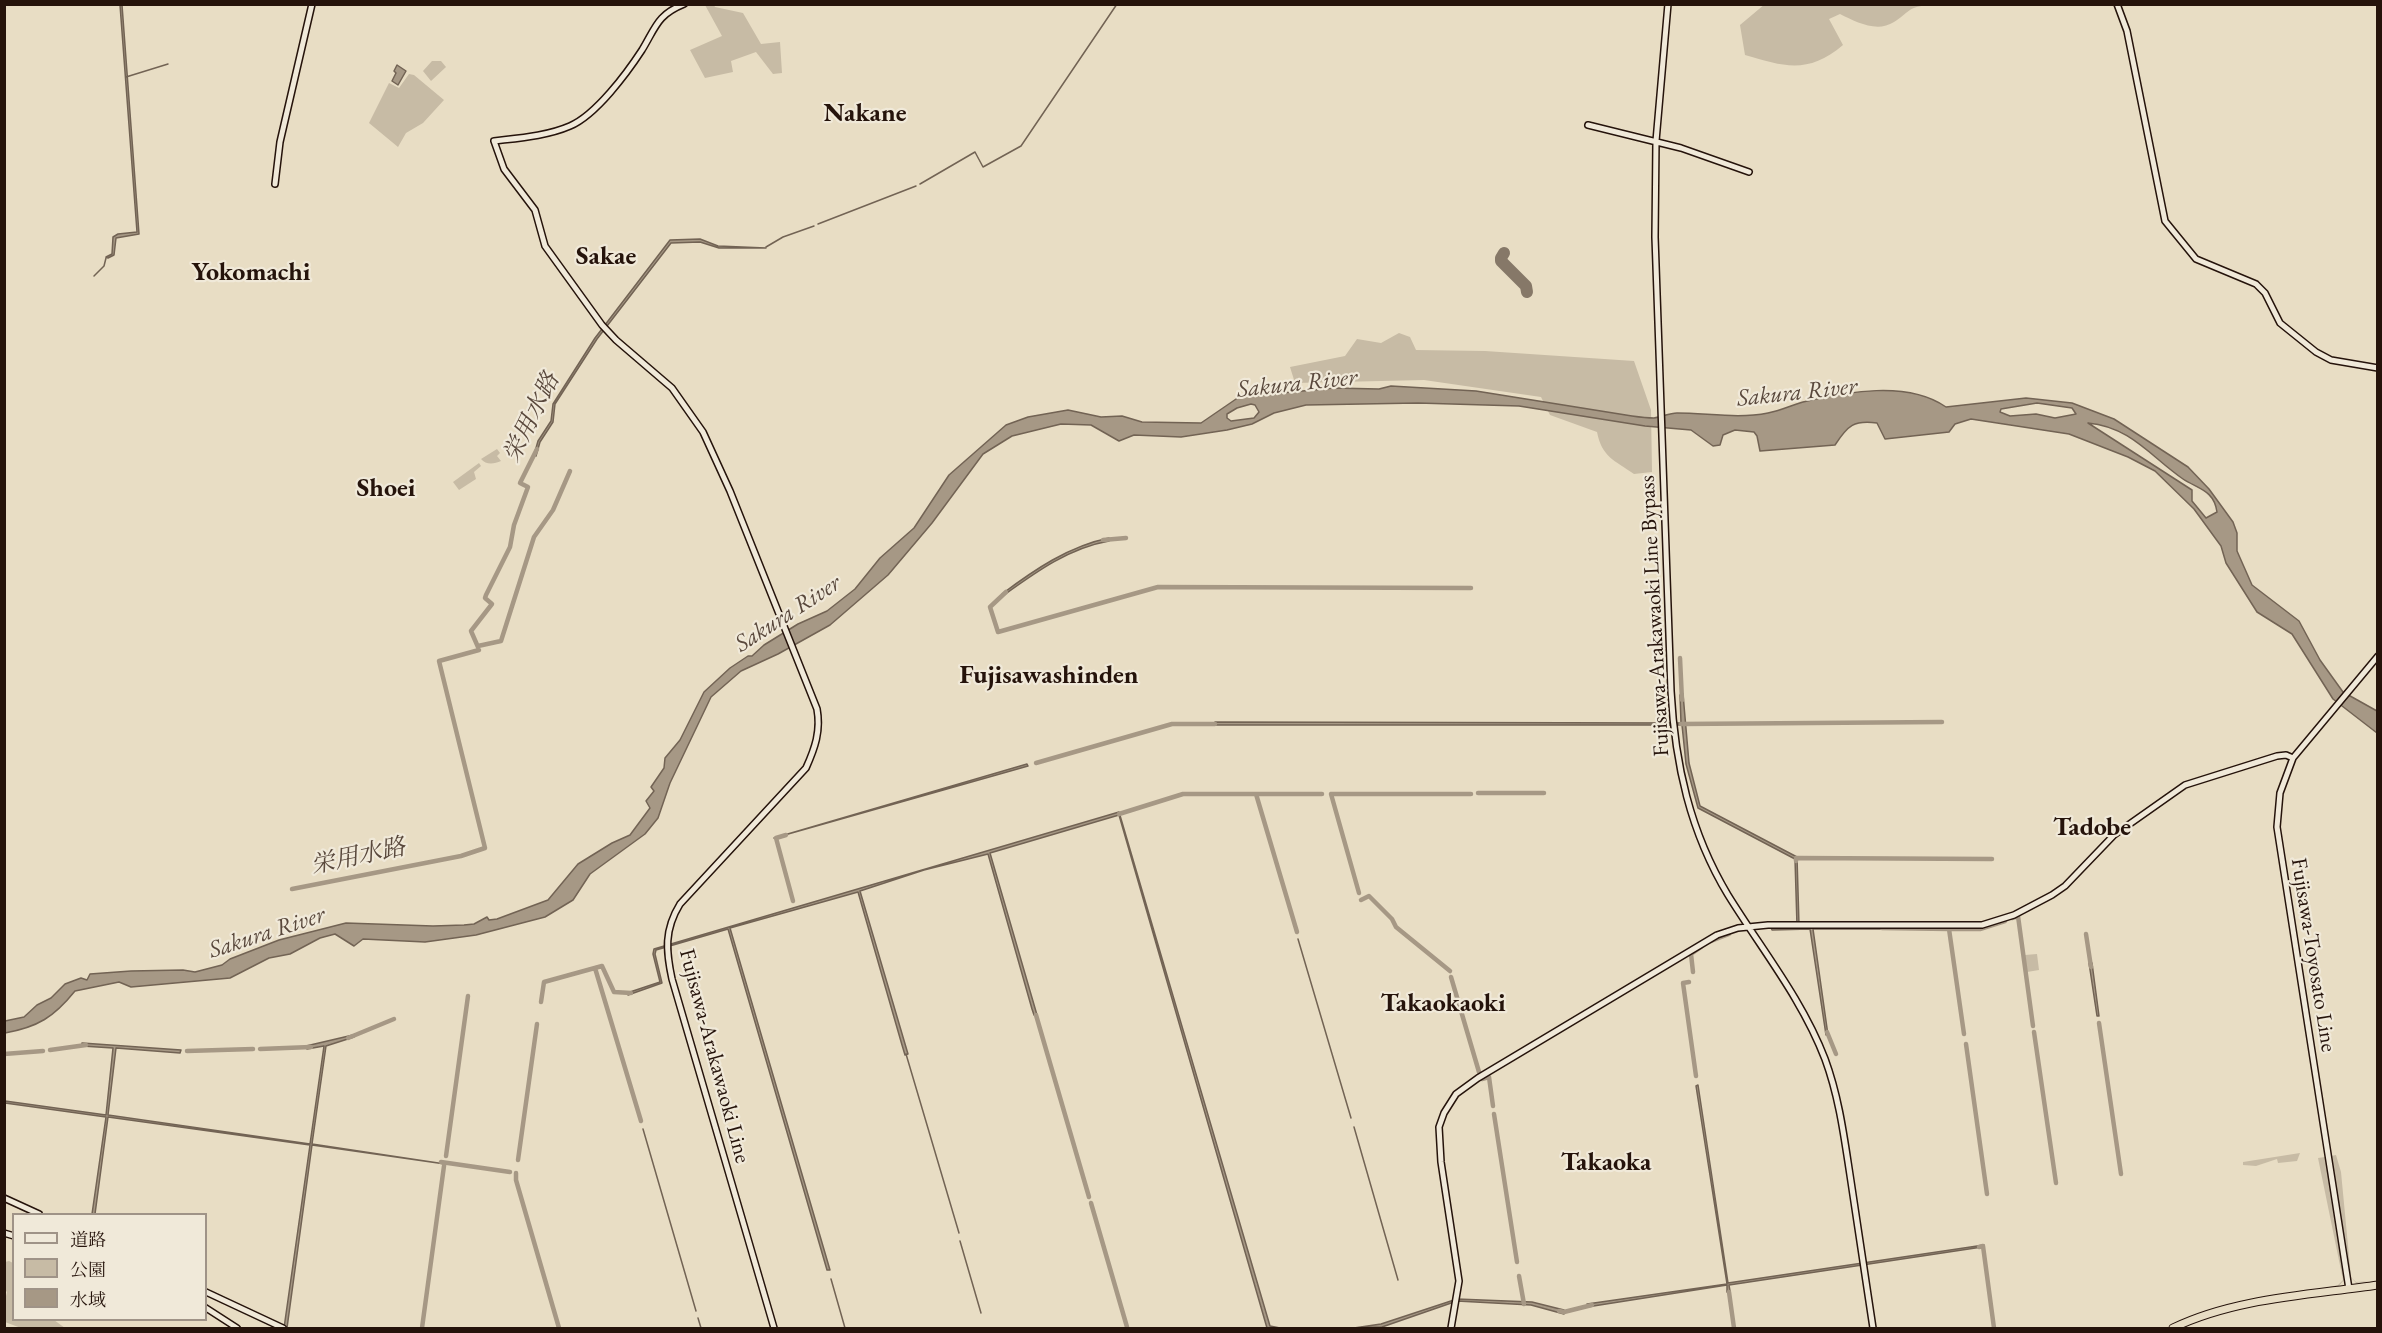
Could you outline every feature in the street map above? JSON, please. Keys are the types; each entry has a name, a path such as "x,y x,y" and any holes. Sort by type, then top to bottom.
{"highway":[{"path":"2173,1329 2202,1315 2227,1308 2378,1285"}],"main road":[{"path":"275,184 280,142 312,4"},
{"name":"Fujisawa-Arakawaoki Line","path":"684,4 671,9 660,19 638,55 586,117 569,127 554,131 494,141 504,169 535,210 545,246 602,326 672,388 703,432 808,685 819,721 814,750 806,768 680,904 673,916 666,940 672,979 774,1329"},
{"name":"Fujisawa-Arakawaoki Line Bypass","path":"1668,4 1656,141 1654,237 1673,722 1684,790 1699,836 1711,862 1749,926 1795,996 1826,1061 1841,1121 1873,1329"},
{"path":"2117,4 2127,31 2165,221 2170,229 2203,263 2256,284 2265,293 2284,327 2322,356 2338,362 2378,368"},
{"path":"1588,125 1681,148 1749,172"},
{"name":"Fujisawa-Toyosato Line","path":"2349,1289 2277,827 2280,793 2293,758 2378,656"},
{"path":"1451,1329 1459,1281 1439,1138 1441,1118 1456,1094 1478,1078 1702,943 1734,928 1802,924 1983,925 2014,915 2065,886 2114,835 2185,785 2277,756 2286,755 2293,758"},
{"path":"4,1198 35,1213"},
{"path":"207,1292 283,1329"},
{"path":"207,1309 237,1329"}],"green space":[{"path":"1765,4 1927,5 1912,9 1894,22 1881,27 1867,25 1840,14 1829,19 1843,45 1831,54 1808,64 1785,65 1745,55 1740,25"},
{"path":"705,5 714,5 743,13 761,44 780,42 782,73 773,74 756,52 731,61 733,72 705,78 690,50 722,36"},
{"path":"432,61 441,61 446,67 431,81 423,71"},
{"path":"409,74 414,75 444,100 423,123 406,133 398,147 369,123 389,83 399,88"},
{"path":"1399,333 1410,337 1416,350 1485,351 1634,361 1651,410 1652,472 1634,474 1620,465 1606,453 1597,432 1550,415 1541,397 1424,380 1295,383 1290,367 1345,356 1357,339 1381,343"},
{"path":"497,449 500,453 497,456 501,461 490,463 481,459"},
{"path":"479,463 481,466 474,472 476,479 459,490 453,482"},
{"path":"2037,954 2039,970 2027,972 2025,955"},
{"path":"2300,1153 2297,1161 2278,1163 2277,1159 2256,1166 2243,1165 2243,1162"},
{"path":"2336,1155 2341,1172 2351,1277 2331,1156"},
{"path":"2325,1157 2344,1280 2338,1287 2316,1290 2338,1285 2343,1280 2318,1158"},
{"path":"5,1262 12,1262 12,1321 55,1321 65,1328 21,1328 5,1322 7,1292 5,1290"}],"water":[{"path":"120,5 122,5 139,234 116,238 114,255 108,258 106,257 112,254 113,237 118,234 137,232"},
{"path":"397,65 406,71 398,85 392,81"},
{"path":"700,239 718,246 766,248 719,248 700,242 671,243 597,339 555,404 553,422 540,442 536,456 534,455 538,441 551,421 553,404 595,338 670,240"},
{"path":"1391,386 1476,391 1651,418 1677,413 1757,415 1820,398 1876,391 1913,393 1946,407 2026,398 2072,403 2114,419 2188,467 2209,489 2233,522 2237,533 2237,551 2252,585 2299,621 2320,660 2343,692 2377,711 2377,733 2333,699 2292,634 2257,612 2226,563 2221,546 2194,509 2155,471 2128,457 2069,434 1971,419 1955,424 1949,432 1885,439 1877,423 1863,422 1848,428 1835,445 1760,451 1754,432 1735,430 1723,435 1720,445 1713,446 1691,430 1645,426 1519,406 1418,403 1306,405 1274,413 1252,424 1227,430 1181,437 1134,435 1119,441 1091,425 1061,424 1012,436 983,454 932,523 888,575 830,625 778,654 741,671 711,697 670,783 658,818 645,834 590,874 573,900 545,917 476,935 425,942 363,939 354,946 335,934 320,938 290,954 269,958 230,978 131,987 119,982 75,991 60,1008 44,1020 27,1028 5,1033 5,1021 24,1017 37,1005 51,998 65,984 81,978 87,980 90,974 183,970 195,972 222,965 230,959 279,940 346,923 433,926 474,924 487,917 489,920 497,919 548,900 578,864 630,835 650,808 646,801 654,791 651,787 664,768 665,758 680,740 704,692 730,668 748,656 752,656 764,645 798,624 827,611 855,589 880,558 914,528 949,475 1006,425 1028,417 1068,410 1101,417 1122,416 1142,422 1201,423 1239,397 1334,388 1379,389","holes":["2037,403 2072,408 2076,414 2055,418 2036,414 2010,416 2000,412 2001,409","1251,404 1255,405 1259,412 1254,418 1231,421 1227,418 1227,414","2088,423 2116,430 2140,444 2183,479 2209,495 2213,499 2217,512 2206,518 2192,501 2192,490"]},
{"path":"1109,538 1109,541 1094,544 1067,555 1004,595 1002,594 1039,568 1066,553"},
{"path":"1683,694 1689,763 1700,806 1797,857 1799,925 1882,927 1882,929 1813,929 1828,1035 1826,1035 1810,929 1772,930 1771,928 1797,926 1795,859 1698,808 1686,764 1682,725 1215,725 1215,722 1681,723 1680,695"},
{"path":"1027,764 1028,766 774,838"},
{"path":"1119,812 1270,1326 1280,1328 1267,1328 1119,815 990,853 1037,1015 1034,1015 1032,1009 988,854 924,870 860,891 908,1054 905,1055 858,892 730,928 830,1270 827,1270 728,929 656,950 662,983 628,995 627,993 660,982 653,954 654,949"},
{"path":"2089,963 2092,963 2099,1016 2097,1016"},
{"path":"353,1035 354,1037 326,1046 312,1144 445,1164 312,1145 287,1328 284,1328 310,1145 108,1117 95,1213 92,1213 106,1117 5,1103 5,1101 106,1115 113,1048 82,1046 82,1043 181,1050 180,1053 116,1048 108,1115 310,1144 324,1046 307,1049 306,1046"},
{"path":"1698,1085 1728,1283 1984,1245 1729,1285 1730,1291 1727,1292 1727,1285 1587,1307 1587,1304 1727,1284 1696,1086"},
{"path":"1457,1299 1532,1302 1564,1310 1564,1314 1531,1305 1457,1301 1382,1327 1354,1328 1381,1324"}],"waterway":[{"path":"920,184 975,152 983,167 1021,146 1117,4"},
{"path":"126,77 168,64"},
{"path":"818,224 916,186"},
{"path":"766,247 783,237 814,226"},
{"path":"94,276 104,266 106,258"},
{"name":"栄用水路","path":"478,647 471,631 492,604 485,598 510,547 514,525 528,487 520,483 537,449"},
{"path":"478,646 501,641 534,537 553,510 570,471"},
{"path":"1103,540 1126,538"},
{"path":"1006,592 990,607 998,632 1158,587 1471,588"},
{"name":"栄用水路","path":"292,889 461,856 485,848 439,661 479,650"},
{"path":"1680,658 1682,700"},
{"path":"1681,724 1942,722"},
{"path":"1036,763 1172,724 1215,724"},
{"path":"1478,793 1544,793"},
{"path":"1119,814 1183,794 1322,794"},
{"path":"1256,794 1297,932"},
{"path":"1359,893 1331,794 1471,794"},
{"path":"786,835 776,838 793,901"},
{"path":"1796,861 1796,858 1992,859"},
{"path":"1361,900 1369,896 1392,919 1396,927 1450,971"},
{"path":"2012,918 2018,916 2033,1026"},
{"path":"1949,929 1980,929 2005,921"},
{"path":"1882,928 1949,929 1964,1034"},
{"path":"1711,941 1729,934"},
{"path":"2086,934 2091,967"},
{"path":"1298,939 1351,1118"},
{"path":"1693,972 1691,954 1701,947"},
{"path":"541,1002 544,982 602,966 614,992 631,993"},
{"path":"595,968 641,1121"},
{"path":"1451,977 1479,1072"},
{"path":"1689,982 1683,983 1696,1076"},
{"path":"446,1156 468,996"},
{"path":"1036,1015 1089,1197"},
{"path":"348,1038 394,1019"},
{"path":"2099,1023 2121,1174"},
{"path":"518,1160 537,1024"},
{"path":"1827,1032 1836,1054"},
{"path":"2034,1032 2056,1183"},
{"path":"1966,1044 1987,1194"},
{"path":"50,1050 86,1045"},
{"path":"260,1049 311,1047"},
{"path":"187,1051 253,1049"},
{"path":"4,1054 43,1051"},
{"path":"906,1054 959,1233"},
{"path":"1482,1079 1489,1077 1493,1106"},
{"path":"1494,1114 1517,1262"},
{"path":"1354,1127 1398,1280"},
{"path":"643,1129 696,1311"},
{"path":"441,1162 510,1172"},
{"path":"422,1328 444,1166"},
{"path":"516,1173 516,1180 559,1328"},
{"path":"1091,1203 1127,1327"},
{"path":"960,1241 981,1313"},
{"path":"1979,1247 1983,1246 1994,1328"},
{"path":"1519,1276 1524,1304"},
{"path":"831,1279 845,1328"},
{"path":"1729,1292 1734,1328"},
{"path":"1559,1311 1564,1312 1592,1305"},
{"path":"698,1318 701,1328"}],"taxiway":[{"path":"1504,253 1501,261 1526,286 1527,292"}],"district":[{"name":"Nakane","path":"865,114"},
{"name":"Sakae","path":"606,257"},
{"name":"Yokomachi","path":"251,273"},
{"name":"Shoei","path":"386,489"},
{"name":"Fujisawashinden","path":"1049,676"},
{"name":"Tadobe","path":"2092,828"},
{"name":"Takaokaoki","path":"1443,1004"},
{"name":"Takaoka","path":"1606,1163"}],"water label":[{"name":"Sakura River","path":"1297,384"},
{"name":"Sakura River","path":"1797,393"},
{"name":"Sakura River","path":"788,614"},
{"name":"Sakura River","path":"267,933"}]}
